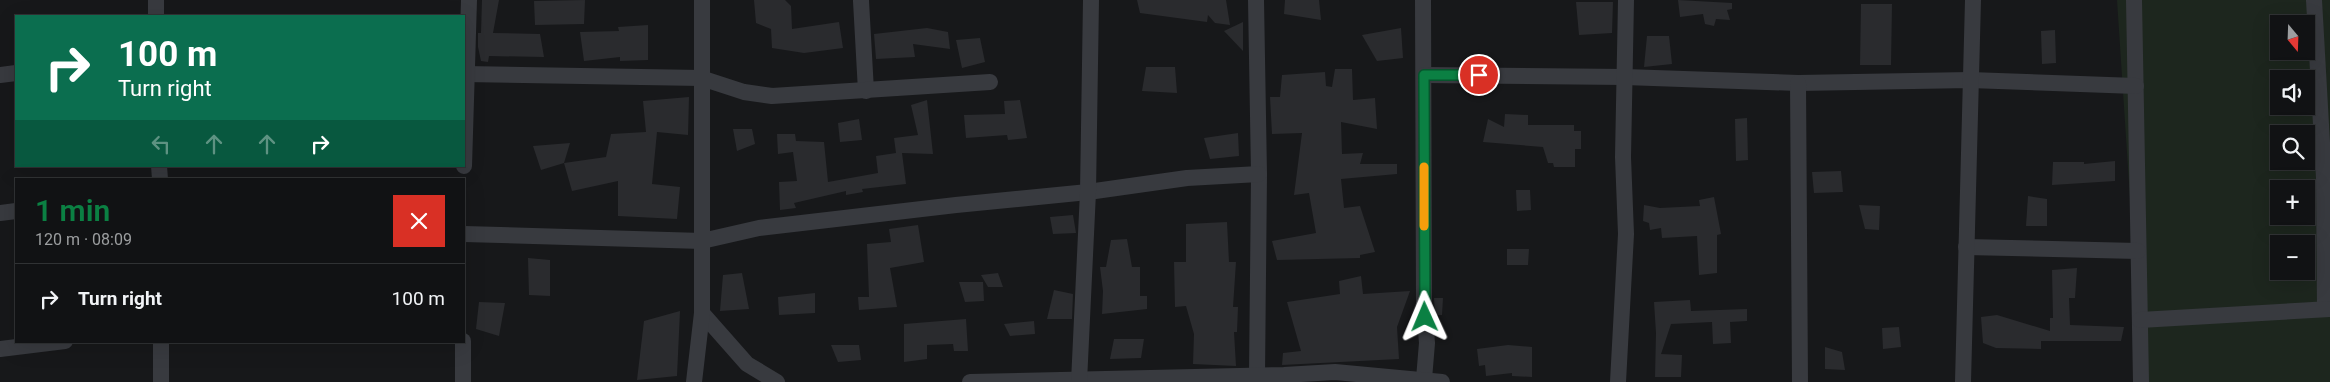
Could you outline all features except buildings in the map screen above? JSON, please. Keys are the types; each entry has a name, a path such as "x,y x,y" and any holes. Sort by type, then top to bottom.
{"street":[{"path":"156,0 156,15"},
{"path":"469,0 465,74 701,78 744,92 772,96 990,82"},
{"path":"694,382 702,313 702,0"},
{"path":"1079,380 1088,192 1091,0"},
{"path":"1256,0 1259,174 1257,376"},
{"path":"1424,0 1424,305 1427,343 1424,379"},
{"path":"1618,382 1626,234 1623,157 1626,0"},
{"path":"1963,382 1972,0"},
{"path":"2134,0 2141,382"},
{"path":"2140,320 2328,309 2324,178 2314,0"},
{"path":"861,2 866,91"},
{"path":"0,75 15,73"},
{"path":"1424,75 1625,77 1798,83 1970,80 2136,86"},
{"path":"1798,83 1800,382"},
{"path":"465,234 702,241 759,228 1088,192 1187,178 1259,174"},
{"path":"0,213 15,211"},
{"path":"1966,247 2138,251"},
{"path":"702,313 747,364 777,382"},
{"path":"0,349 49,343"},
{"path":"161,343 161,382"},
{"path":"463,343 463,382"},
{"path":"970,382 1257,376 1335,372 1442,382"}],"shaded area":[{"path":"2117,0 2330,0 2330,382 2142,382"}],"slow traffic":[{"path":"1424,167 1424,226"}],"route":[{"path":"1425,317 1423,209 1424,75 1479,75"}]}
